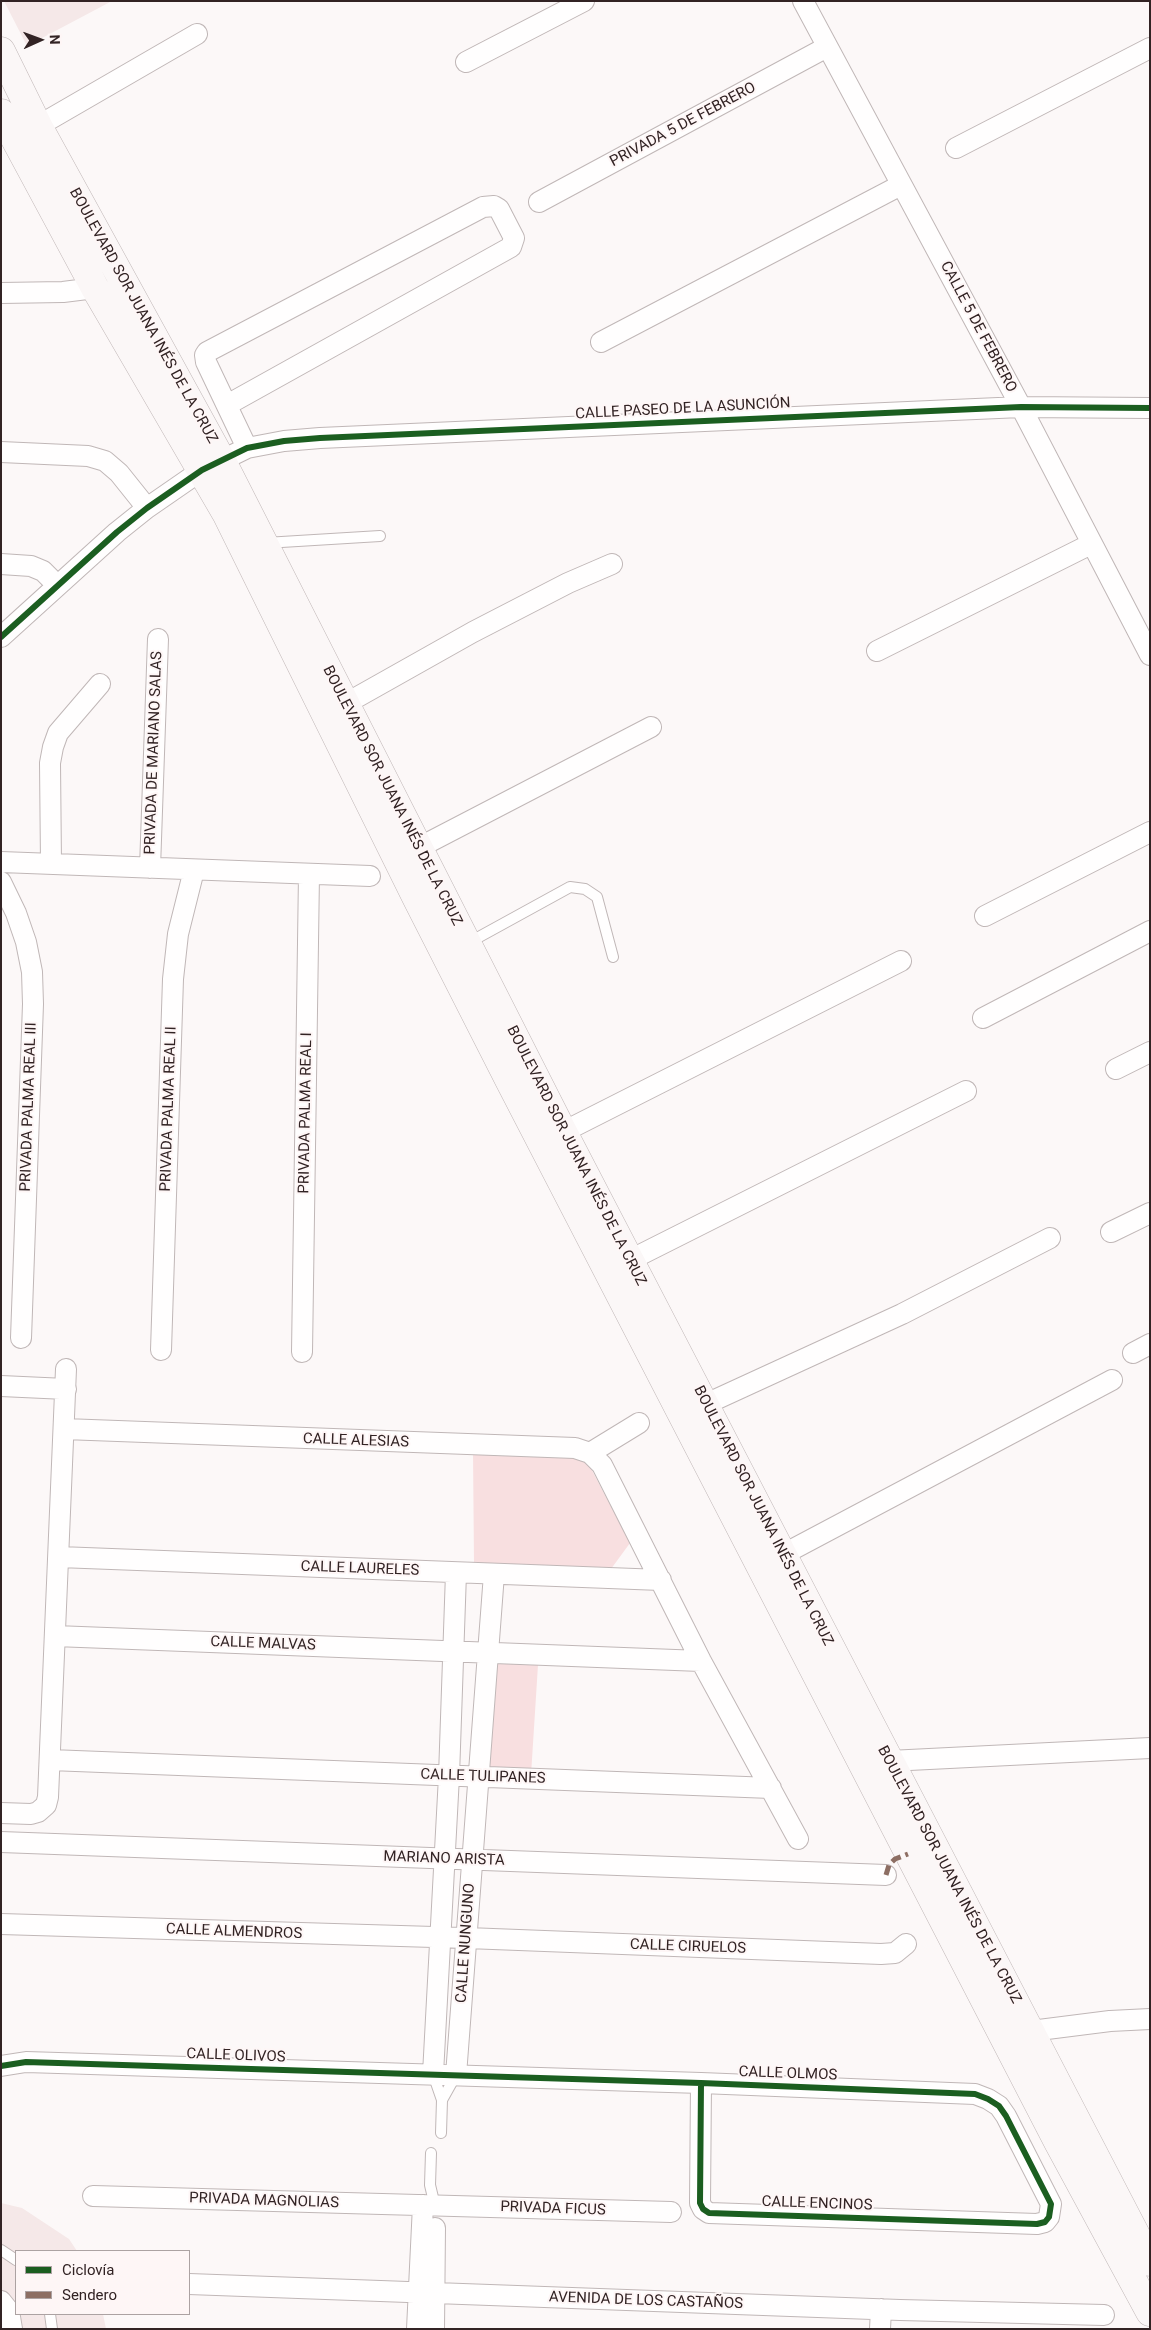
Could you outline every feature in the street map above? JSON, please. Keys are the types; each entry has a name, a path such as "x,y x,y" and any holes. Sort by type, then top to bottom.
{"main road":[{"name":"BOULEVARD SOR JUANA INÉS DE LA CRUZ","path":"1,51 212,465 227,515 420,906 750,1550 1058,2142 1150,2312"},
{"name":"BOULEVARD SOR JUANA INÉS DE LA CRUZ","path":"1,114 95,288 264,543 563,1132 706,1404 889,1761 1032,2031 1150,2262"}],"street":[{"path":"466,62 584,1"},
{"name":"CALLE 5 DE FEBRERO","path":"803,1 1021,407 1150,655"},
{"path":"38,126 196,34"},
{"name":"PRIVADA 5 DE FEBRERO","path":"539,202 827,47"},
{"path":"956,148 1150,48"},
{"path":"601,342 901,185"},
{"path":"227,405 511,247 514,238 499,209 494,206 483,207 207,352 206,362 247,448"},
{"path":"1,292 64,292 95,288"},
{"name":"CALLE PASEO DE LA ASUNCIÓN","path":"1,637 57,585 147,508 212,465 247,448 284,441 320,438 1021,407 1150,408"},
{"path":"1,452 88,456 105,462 119,473 147,508"},
{"path":"877,651 1091,544"},
{"path":"1,564 31,566 43,570 57,585"},
{"path":"345,704 473,632 568,583 612,564"},
{"name":"PRIVADA DE MARIANO SALAS","path":"150,868 158,639"},
{"path":"51,864 50,763 53,747 58,733 100,684"},
{"path":"418,848 651,727"},
{"path":"985,916 1150,832"},
{"path":"1,862 370,876"},
{"name":"PRIVADA PALMA REAL II","path":"161,1350 174,964 180,925 194,870"},
{"name":"PRIVADA PALMA REAL I","path":"302,1352 309,874"},
{"name":"PRIVADA PALMA REAL III","path":"1,882 16,913 26,942 32,972 33,1004 21,1338"},
{"path":"983,1018 1150,931"},
{"path":"563,1132 640,1091 901,961"},
{"path":"1116,1068 1150,1052"},
{"path":"630,1260 966,1091"},
{"path":"1111,1232 1150,1213"},
{"path":"706,1404 902,1314 1050,1238"},
{"path":"1,1813 31,1814 38,1812 46,1805 48,1797 66,1369"},
{"path":"782,1555 1112,1380"},
{"path":"1,1386 66,1389"},
{"path":"639,1423 590,1453 602,1465 701,1661 798,1839"},
{"name":"CALLE ALESIAS","path":"64,1429 575,1448 590,1453"},
{"name":"CALLE LAURELES","path":"59,1557 661,1580"},
{"name":"CALLE NUNGUNO","path":"456,1573 471,1652 479,1777 456,2075"},
{"name":"CALLE NUNGUNO","path":"433,2074 449,1776 471,1652 494,1574"},
{"name":"CALLE MALVAS","path":"55,1636 471,1652"},
{"path":"471,1652 701,1661"},
{"path":"889,1761 1150,1748"},
{"name":"CALLE TULIPANES","path":"50,1760 771,1788"},
{"name":"MARIANO ARISTA","path":"1,1842 886,1875"},
{"name":"CALLE ALMENDROS","path":"1,1924 467,1938"},
{"name":"CALLE CIRUELOS","path":"467,1938 881,1954 895,1953 906,1944"},
{"path":"1032,2031 1110,2021 1150,2019"},
{"name":"CALLE OLIVOS","path":"8,2065 26,2062 456,2075"},
{"name":"CALLE OLMOS","path":"456,2075 975,2094 999,2106 1006,2116 1051,2204 1051,2210"},
{"name":"CALLE ENCINOS","path":"701,2083 700,2203 703,2209 709,2213 1037,2224 1044,2222 1049,2217 1051,2210"},
{"name":"PRIVADA MAGNOLIAS","path":"93,2196 429,2205"},
{"path":"429,2205 427,2293 434,2329"},
{"name":"PRIVADA FICUS","path":"429,2205 671,2212"},
{"name":"AVENIDA DE LOS CASTAÑOS","path":"190,2284 427,2293 890,2319 1104,2315"},
{"path":"417,2329 427,2293"}],"lane":[{"path":"264,543 380,536"},
{"path":"467,943 570,887 585,888 597,897 613,957"},
{"name":"CALLE NUNGUNO","path":"433,2074 442,2100 440,2133"},
{"name":"CALLE NUNGUNO","path":"442,2100 456,2075"},
{"path":"429,2205 432,2153"},
{"path":"1,2250 15,2259"},
{"path":"50,2315 52,2329"}],"shaded area":[{"path":"4,1 112,1 27,46"},
{"path":"473,1452 584,1455 630,1543 611,1569 474,1563"},
{"path":"491,1662 538,1665 531,1775 484,1772"},
{"path":"1,2203 22,2208 69,2239 76,2250 15,2250 15,2315 103,2315 106,2329 1,2329"}],"marked path":[{"path":"886,1875 889,1865 895,1859 908,1854"}],"cycle path":[{"path":"1,637 117,532 147,508 202,470 247,448 284,441 320,438 1021,407 1150,408"},
{"path":"1,2066 26,2062 701,2083 975,2094 999,2106 1006,2116 1051,2204 1049,2217 1045,2222 1037,2224 709,2213 703,2209 700,2203 701,2083"}]}
